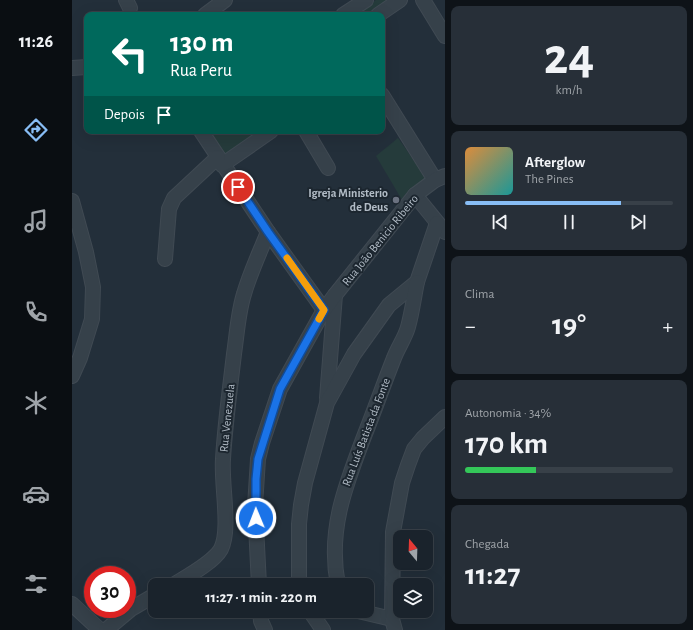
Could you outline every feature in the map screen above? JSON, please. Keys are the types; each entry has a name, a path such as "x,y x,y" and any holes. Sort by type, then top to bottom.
{"street":[{"path":"209,12 225,0"},
{"path":"348,12 366,0"},
{"path":"382,12 400,0"},
{"path":"423,0 445,36"},
{"path":"72,68 84,67"},
{"path":"385,99 440,178"},
{"path":"203,134 268,232 324,310"},
{"path":"165,259 169,209 174,198 220,161 266,134"},
{"path":"308,134 328,168"},
{"name":"Rua João Benicio Ribeiro","path":"259,578 255,506 258,459 280,389 324,310 335,295 415,195 440,178"},
{"path":"415,195 441,228"},
{"path":"72,201 86,252 93,287 92,318 80,358 72,376"},
{"name":"Rua Luís Batista da Fonte","path":"337,578 335,542 336,523 346,482 395,356 408,328 417,282 441,228"},
{"name":"Rua Venezuela","path":"184,578 211,560 220,550 224,540 226,530 222,459 239,318 244,294 268,232"},
{"path":"327,402 354,354 389,305 417,282"},
{"path":"299,578 299,524 301,505 305,483 327,402 335,295"},
{"path":"374,617 394,625 393,532 402,483 414,449 445,417"},
{"path":"106,630 131,610 148,599"},
{"path":"72,604 100,630"},
{"path":"261,618 265,630"},
{"path":"315,618 323,630"}],"green space":[{"path":"376,0 391,0 373,12 358,12"},
{"path":"211,134 262,134 228,158"},
{"path":"398,138 427,179 402,200 376,156"}],"slow traffic":[{"path":"287,258 324,310 319,319"}],"place":[{"name":"Igreja Ministerio de Deus","path":"396,200"}],"route":[{"path":"238,187 324,310 280,389 262,443 258,459 256,479 256,518"}]}
